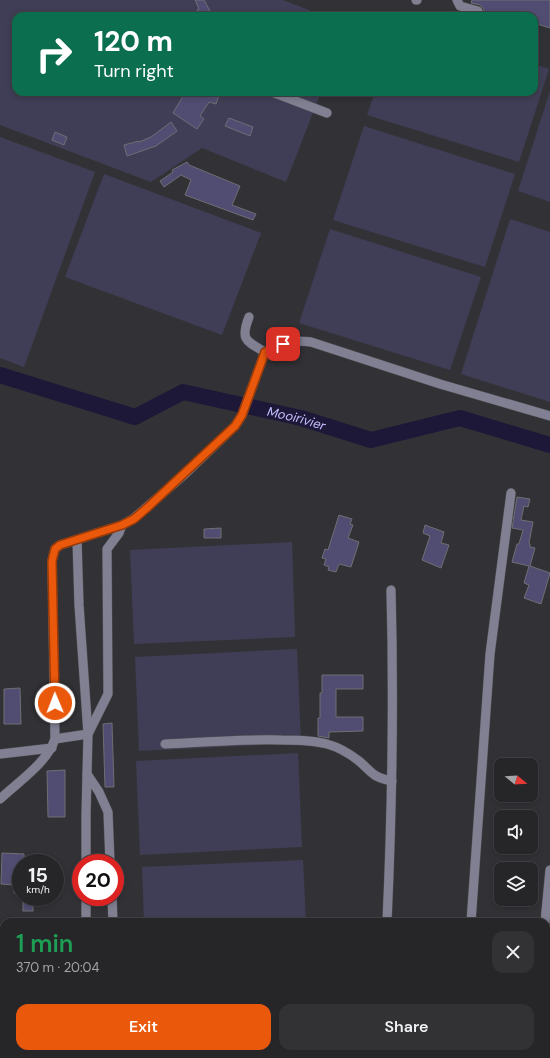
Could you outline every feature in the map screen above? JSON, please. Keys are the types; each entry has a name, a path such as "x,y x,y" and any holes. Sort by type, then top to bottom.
{"street":[{"path":"457,0 460,6 478,11"},
{"path":"282,96 327,113"},
{"path":"249,317 244,330 246,338 250,344 265,352"},
{"path":"0,799 44,758 53,743 52,561 55,549 60,545 122,525 134,519 185,474 235,426 242,415 265,352 293,340 311,342 440,384 550,416"},
{"path":"471,918 490,654 511,493"},
{"path":"0,754 88,734 108,694 107,549 119,533 122,525"},
{"path":"76,540 88,734 86,854"},
{"path":"387,918 392,781 393,642 391,590"},
{"path":"165,744 251,739 302,740 326,744 347,753 379,778 392,781"},
{"path":"87,774 99,792 108,812 110,854"},
{"path":"546,918 550,870"},
{"path":"86,906 86,918"},
{"path":"112,906 113,918"}],"shaded area":[{"path":"0,0 283,0 314,12 12,12 12,96 319,96 286,182 202,148 151,182 0,125"},
{"path":"538,65 549,69 519,162 367,115 374,96 538,96"},
{"path":"550,91 550,202 518,191"},
{"path":"364,126 515,174 485,267 333,220"},
{"path":"0,137 95,172 24,367 0,358"},
{"path":"104,174 261,233 222,335 65,277"},
{"path":"510,219 550,232 550,402 461,374"},
{"path":"330,229 481,277 450,370 299,323"},
{"path":"292,542 295,637 134,644 130,550"},
{"path":"297,649 301,743 139,751 135,657"},
{"path":"298,753 302,847 140,855 136,761"},
{"path":"303,860 306,918 144,918 142,867"}],"building":[{"path":"195,0 204,0 210,11 198,12 197,10 199,9"},
{"path":"472,0 550,0 550,28 538,24 538,12 484,12 484,9 480,5 471,3"},
{"path":"183,96 219,96 216,104 209,102 200,116 204,119 197,129 173,113"},
{"path":"229,118 253,127 250,136 225,126"},
{"path":"171,122 177,131 156,146 127,156 124,145 139,142 151,137"},
{"path":"55,132 67,137 64,145 52,140"},
{"path":"187,162 189,165 240,186 232,205 256,214 253,220 185,195 191,180 181,175 164,187 160,181 173,172 172,170"},
{"path":"517,497 530,499 528,507 524,506 521,520 533,522 529,543 530,547 535,548 530,566 550,573 541,604 524,598 529,585 524,583 529,566 512,562 523,530 512,528"},
{"path":"339,515 352,519 350,524 353,525 348,538 359,542 351,567 339,564 336,572 328,570 329,567 324,565 326,559 322,558 325,549 328,550"},
{"path":"425,525 444,532 441,543 449,545 441,568 422,560 430,536 423,533"},
{"path":"221,528 221,538 204,538 204,529"},
{"path":"322,675 363,675 363,689 336,689 336,717 363,717 363,731 329,732 329,738 318,736"},
{"path":"20,688 21,724 4,724 4,689"},
{"path":"112,723 114,787 105,787 103,724"},
{"path":"65,770 65,817 48,817 47,771"},
{"path":"2,853 24,854 12,854 12,885 1,884"},
{"path":"23,906 33,906 33,911 23,911"}],"waterway":[{"name":"Mooirivier","path":"0,375 135,417 183,392 301,418 371,440 460,418 550,445"}],"route":[{"path":"55,703 52,561 55,549 60,545 122,525 134,519 185,474 235,426 242,415 265,352 283,344"}]}
